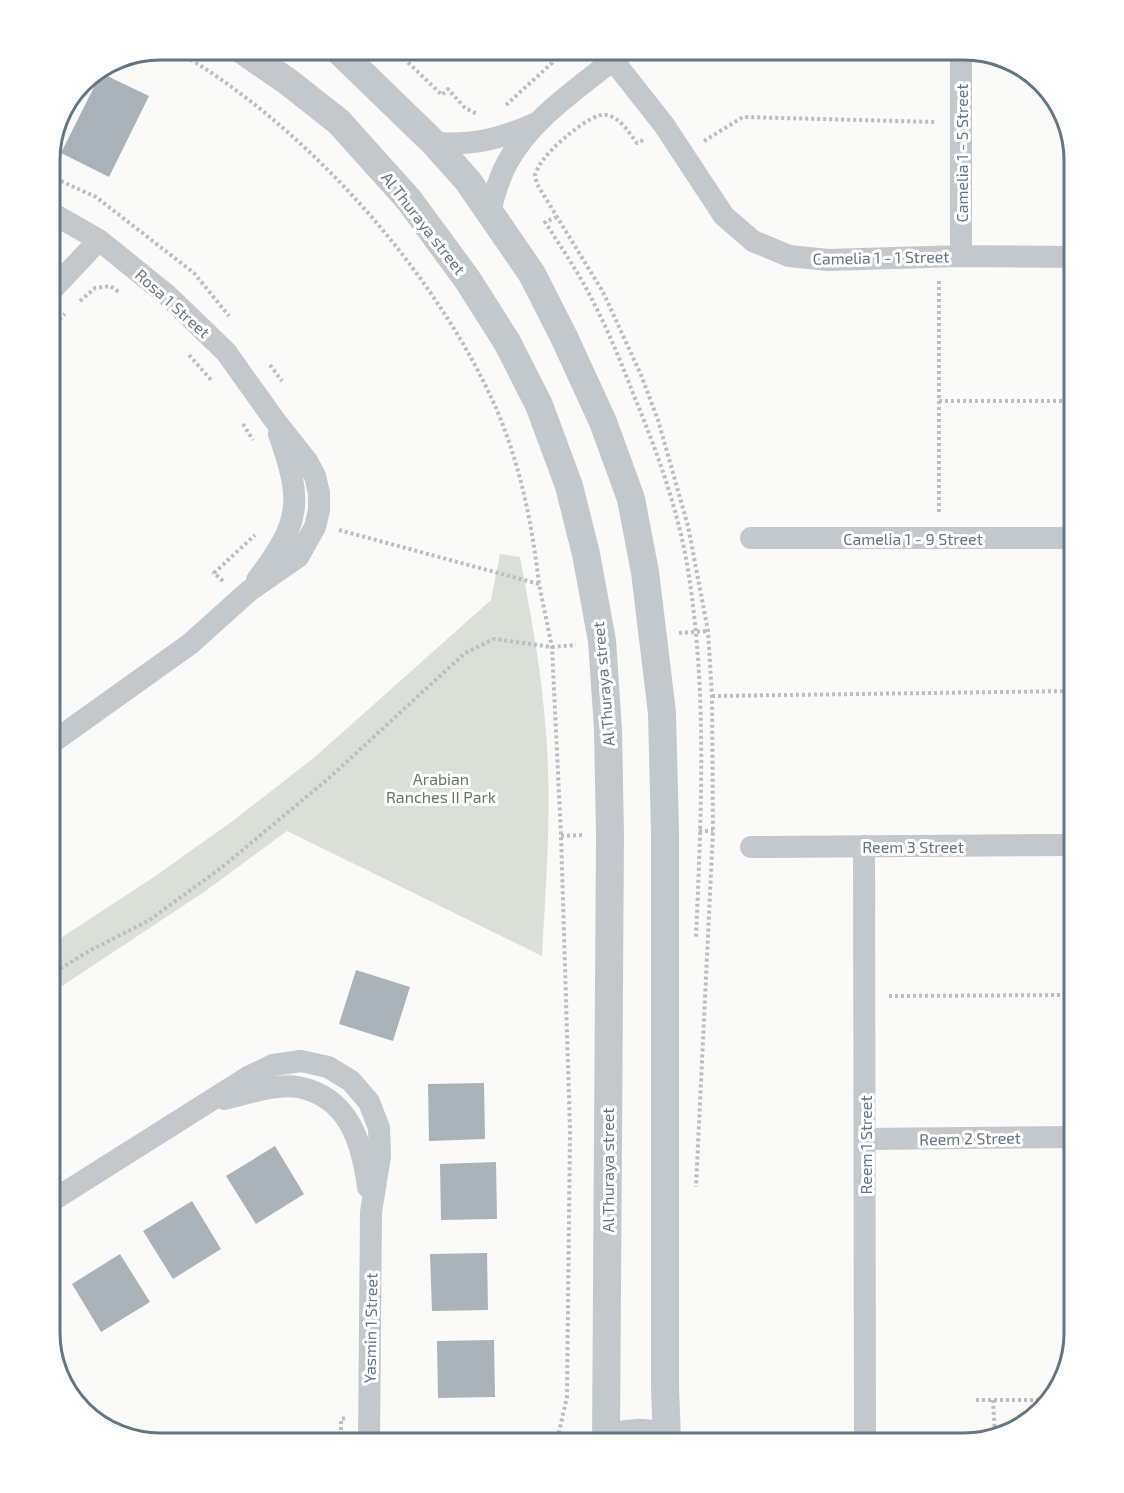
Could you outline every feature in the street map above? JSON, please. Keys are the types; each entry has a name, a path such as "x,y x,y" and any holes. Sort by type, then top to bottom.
{"street":[{"name":"Al Thuraya street","path":"257,60 339,122 409,200 467,279 507,342 539,405 569,486 586,554 602,641 608,729 610,834 604,1433"},
{"path":"348,60 434,143 468,181 532,274 603,422 631,499 645,572 662,713 665,832 665,1388 668,1433"},
{"path":"490,212 496,188 506,164 519,143 535,124 604,60"},
{"name":"Camelia 1 - 1 Street","path":"613,60 664,125 724,216 753,241 789,256 828,260 950,256 1064,257"},
{"name":"Camelia 1 - 5 Street","path":"950,256 961,123 961,60"},
{"path":"434,143 486,142 511,135 535,124"},
{"name":"Rosa 1 Street","path":"60,218 99,240 167,295 204,330 243,374 273,418 307,461 315,476 319,493 319,510 315,527 298,557 249,591 190,644 60,737"},
{"path":"60,281 99,240"},
{"name":"Rosa 1 Street","path":"249,591 283,544 294,506 294,485 290,466 273,418"},
{"name":"Camelia 1 - 9 Street","path":"751,538 1064,538"},
{"name":"Reem 3 Street","path":"751,847 1064,845"},
{"name":"Reem 1 Street","path":"864,846 865,1433"},
{"name":"Yasmin 1 Street","path":"60,1196 209,1103 267,1089 298,1087 327,1098 349,1120 362,1148 371,1212 369,1433"},
{"name":"Reem 2 Street","path":"865,1139 1064,1137"}],"path":[{"path":"193,60 237,91 313,156 370,216 404,257 458,336 478,372 496,409 523,489 533,530 539,584 552,647 561,847 570,1141 567,1397 558,1433"},
{"path":"405,60 442,95 448,89 469,112 485,115"},
{"path":"504,107 553,60"},
{"path":"664,125 637,143 620,121 600,114 555,147 541,161 535,175 537,184 603,292 641,375 658,420 688,526 708,631 712,696 713,831 696,1199"},
{"path":"699,144 742,117 961,123"},
{"path":"939,538 939,401 950,256"},
{"path":"78,303 95,288 110,286 126,297"},
{"path":"60,318 71,309"},
{"path":"185,351 215,385"},
{"path":"939,401 1064,401"},
{"path":"242,423 255,442"},
{"path":"308,543 325,550 335,529 539,584"},
{"path":"653,636 708,631"},
{"path":"60,969 89,951 148,921 221,868 329,778 465,653 494,639 552,647 602,641"},
{"path":"712,696 1064,691"},
{"path":"864,996 1064,995"},
{"path":"976,1400 1038,1400"},
{"path":"993,1400 995,1428"}],"green space":[{"name":"Arabian Ranches II Park","path":"500,554 520,557 542,688 548,761 547,872 542,956 287,831 204,892 60,987 60,938 154,877 234,820 316,756 491,600"}],"building":[{"path":"107,76 149,96 109,177 61,153 96,84 105,77"},
{"path":"356,970 410,987 393,1041 339,1024"},
{"path":"484,1083 485,1139 429,1141 428,1084"},
{"path":"275,1146 304,1194 256,1224 226,1176"},
{"path":"496,1162 497,1219 441,1220 440,1164"},
{"path":"192,1201 221,1249 173,1279 143,1231"},
{"path":"487,1253 488,1310 432,1311 430,1254"},
{"path":"120,1254 150,1302 101,1332 72,1284"},
{"path":"494,1340 495,1397 438,1398 437,1341"}]}
